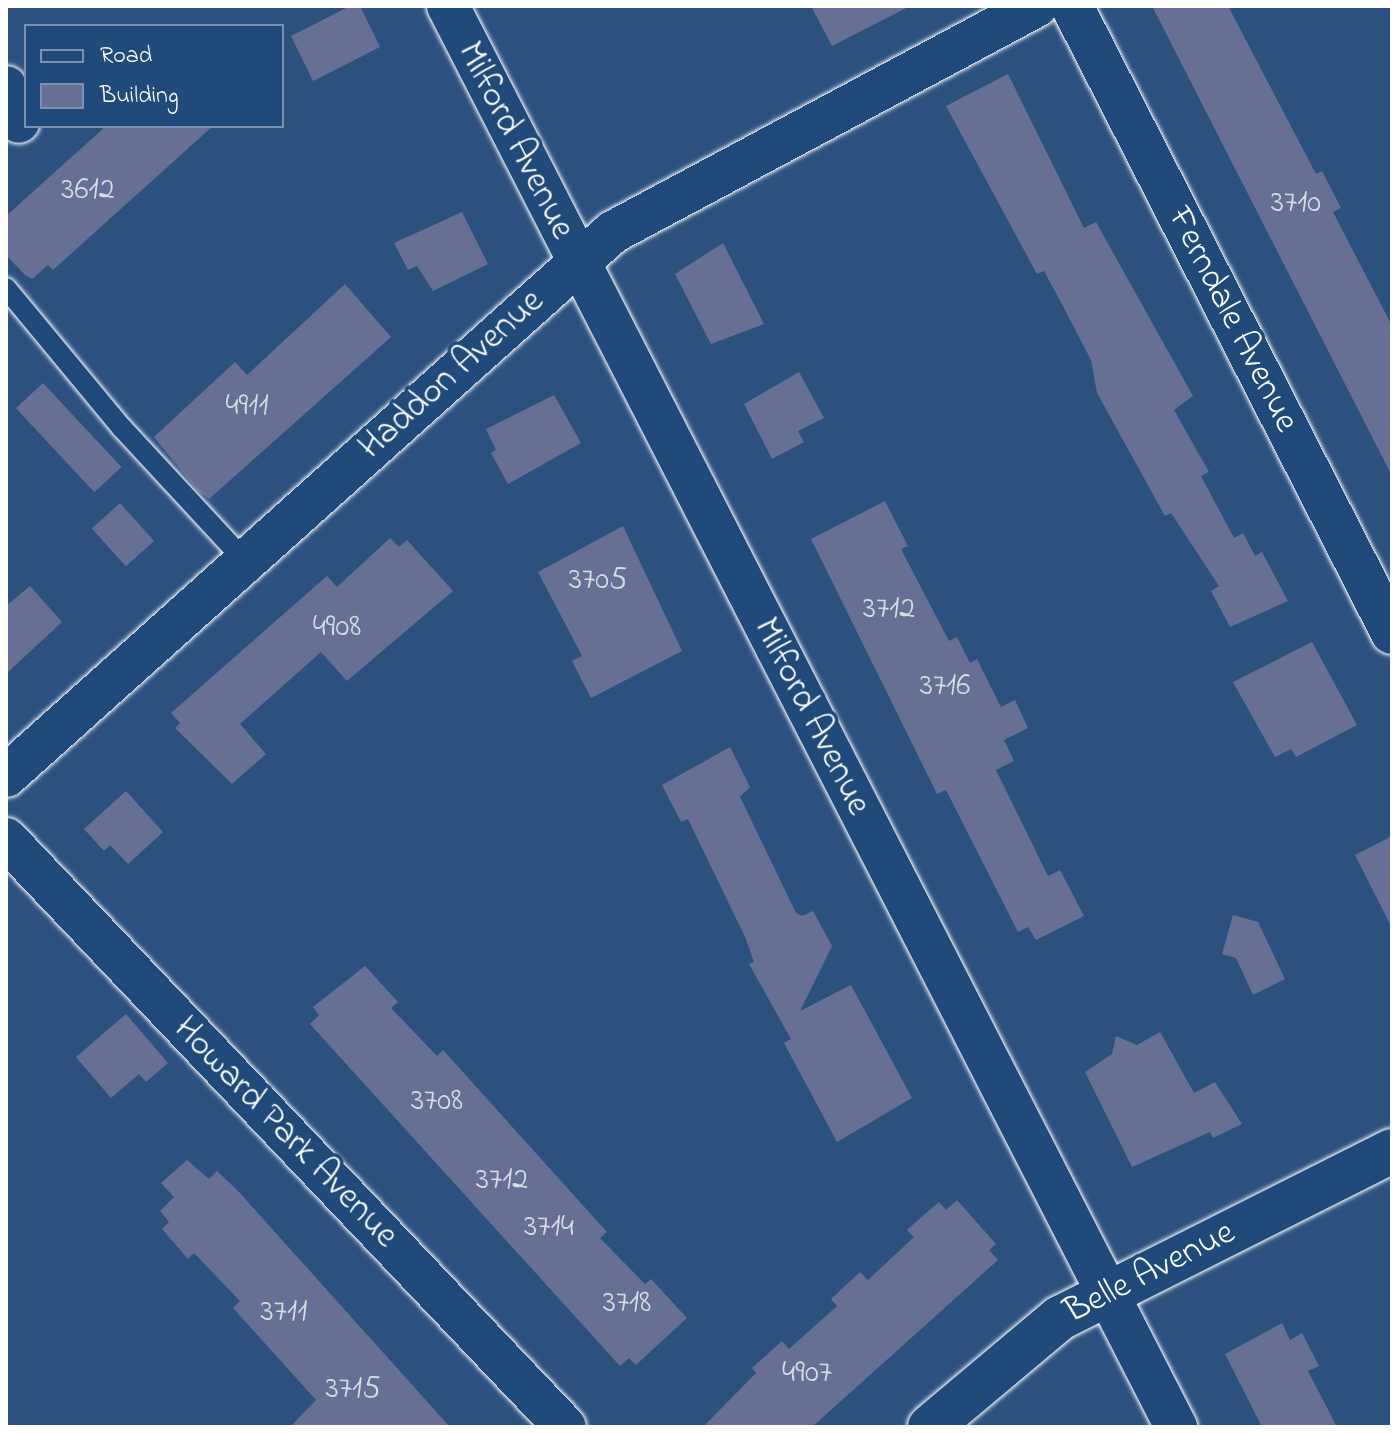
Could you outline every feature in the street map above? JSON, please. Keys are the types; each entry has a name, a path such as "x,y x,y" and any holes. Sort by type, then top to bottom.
{"street":[{"name":"Milford Avenue","path":"448,6 577,264 1176,1427"},
{"name":"Haddon Avenue","path":"6,776 613,232 1036,6"},
{"name":"Ferndale Avenue","path":"1072,6 1392,633"},
{"name":"Howard Park Avenue","path":"6,839 565,1427"},
{"name":"Belle Avenue","path":"930,1427 1028,1340 1109,1294 1392,1151"}],"lane":[{"path":"6,288 122,428 245,561"}],"building":[{"path":"350,6 360,6 380,47 313,81 291,36"},
{"path":"811,6 910,6 832,46"},
{"path":"1152,6 1228,6 1316,174 1322,171 1341,208 1333,212 1392,326 1392,476"},
{"path":"1008,74 1084,228 1096,222 1193,396 1174,410 1209,472 1201,476 1234,538 1243,533 1255,556 1262,552 1288,601 1230,627 1211,591 1219,586 1171,513 1165,516 1097,393 1091,360 1065,310 1044,271 1037,274 946,106"},
{"path":"104,128 211,128 53,270 48,265 32,279 6,255 6,216"},
{"path":"462,212 488,264 433,291 417,266 408,270 394,243"},
{"path":"723,243 764,324 711,344 675,274"},
{"path":"345,284 391,337 209,499 198,491 154,437 235,362 247,375"},
{"path":"799,372 824,418 798,431 804,442 772,459 744,404"},
{"path":"43,383 121,467 94,492 16,408"},
{"path":"554,395 581,443 508,484 491,453 496,450 486,429"},
{"path":"885,501 908,546 901,549 949,641 957,637 970,663 977,659 1001,707 1015,700 1028,728 1004,740 1014,761 996,770 1048,876 1060,870 1084,916 1036,940 1028,927 1018,932 946,790 937,794 811,539"},
{"path":"120,503 154,541 126,566 92,528"},
{"path":"623,526 682,651 591,698 572,661 582,656 538,572"},
{"path":"390,538 399,547 407,540 453,591 347,681 321,652 240,724 266,754 232,784 175,728 180,723 171,713 327,576 337,587"},
{"path":"30,586 62,622 6,674 6,606"},
{"path":"1312,642 1357,725 1296,757 1291,749 1275,757 1233,682"},
{"path":"730,747 750,787 740,797 796,913 802,916 813,911 832,946 800,1011 851,985 912,1098 837,1142 784,1043 791,1039 749,964 754,962 746,939 688,819 681,822 662,785"},
{"path":"126,791 163,832 128,864 110,845 104,851 84,829"},
{"path":"1392,836 1392,928 1355,855"},
{"path":"1233,915 1258,922 1285,979 1253,995 1236,958 1222,954"},
{"path":"365,966 398,1002 391,1008 437,1056 443,1050 607,1232 600,1238 645,1284 651,1279 687,1318 636,1365 629,1358 620,1366 310,1024 319,1015 313,1007"},
{"path":"126,1014 168,1063 146,1082 139,1074 111,1098 76,1057"},
{"path":"1160,1032 1194,1093 1215,1082 1242,1124 1213,1138 1210,1132 1132,1167 1085,1072 1112,1054 1116,1036 1137,1045"},
{"path":"187,1160 209,1179 217,1171 238,1191 450,1427 290,1427 316,1400 233,1308 240,1301 194,1253 188,1259 162,1229 169,1222 160,1211 174,1197 161,1183"},
{"path":"957,1200 996,1244 989,1250 998,1260 812,1427 703,1427 756,1373 752,1368 782,1341 789,1349 837,1306 831,1299 860,1272 868,1280 914,1237 907,1230 925,1214 939,1202 946,1210"},
{"path":"1282,1323 1290,1340 1302,1333 1319,1366 1308,1371 1337,1427 1262,1427 1225,1354"}]}
